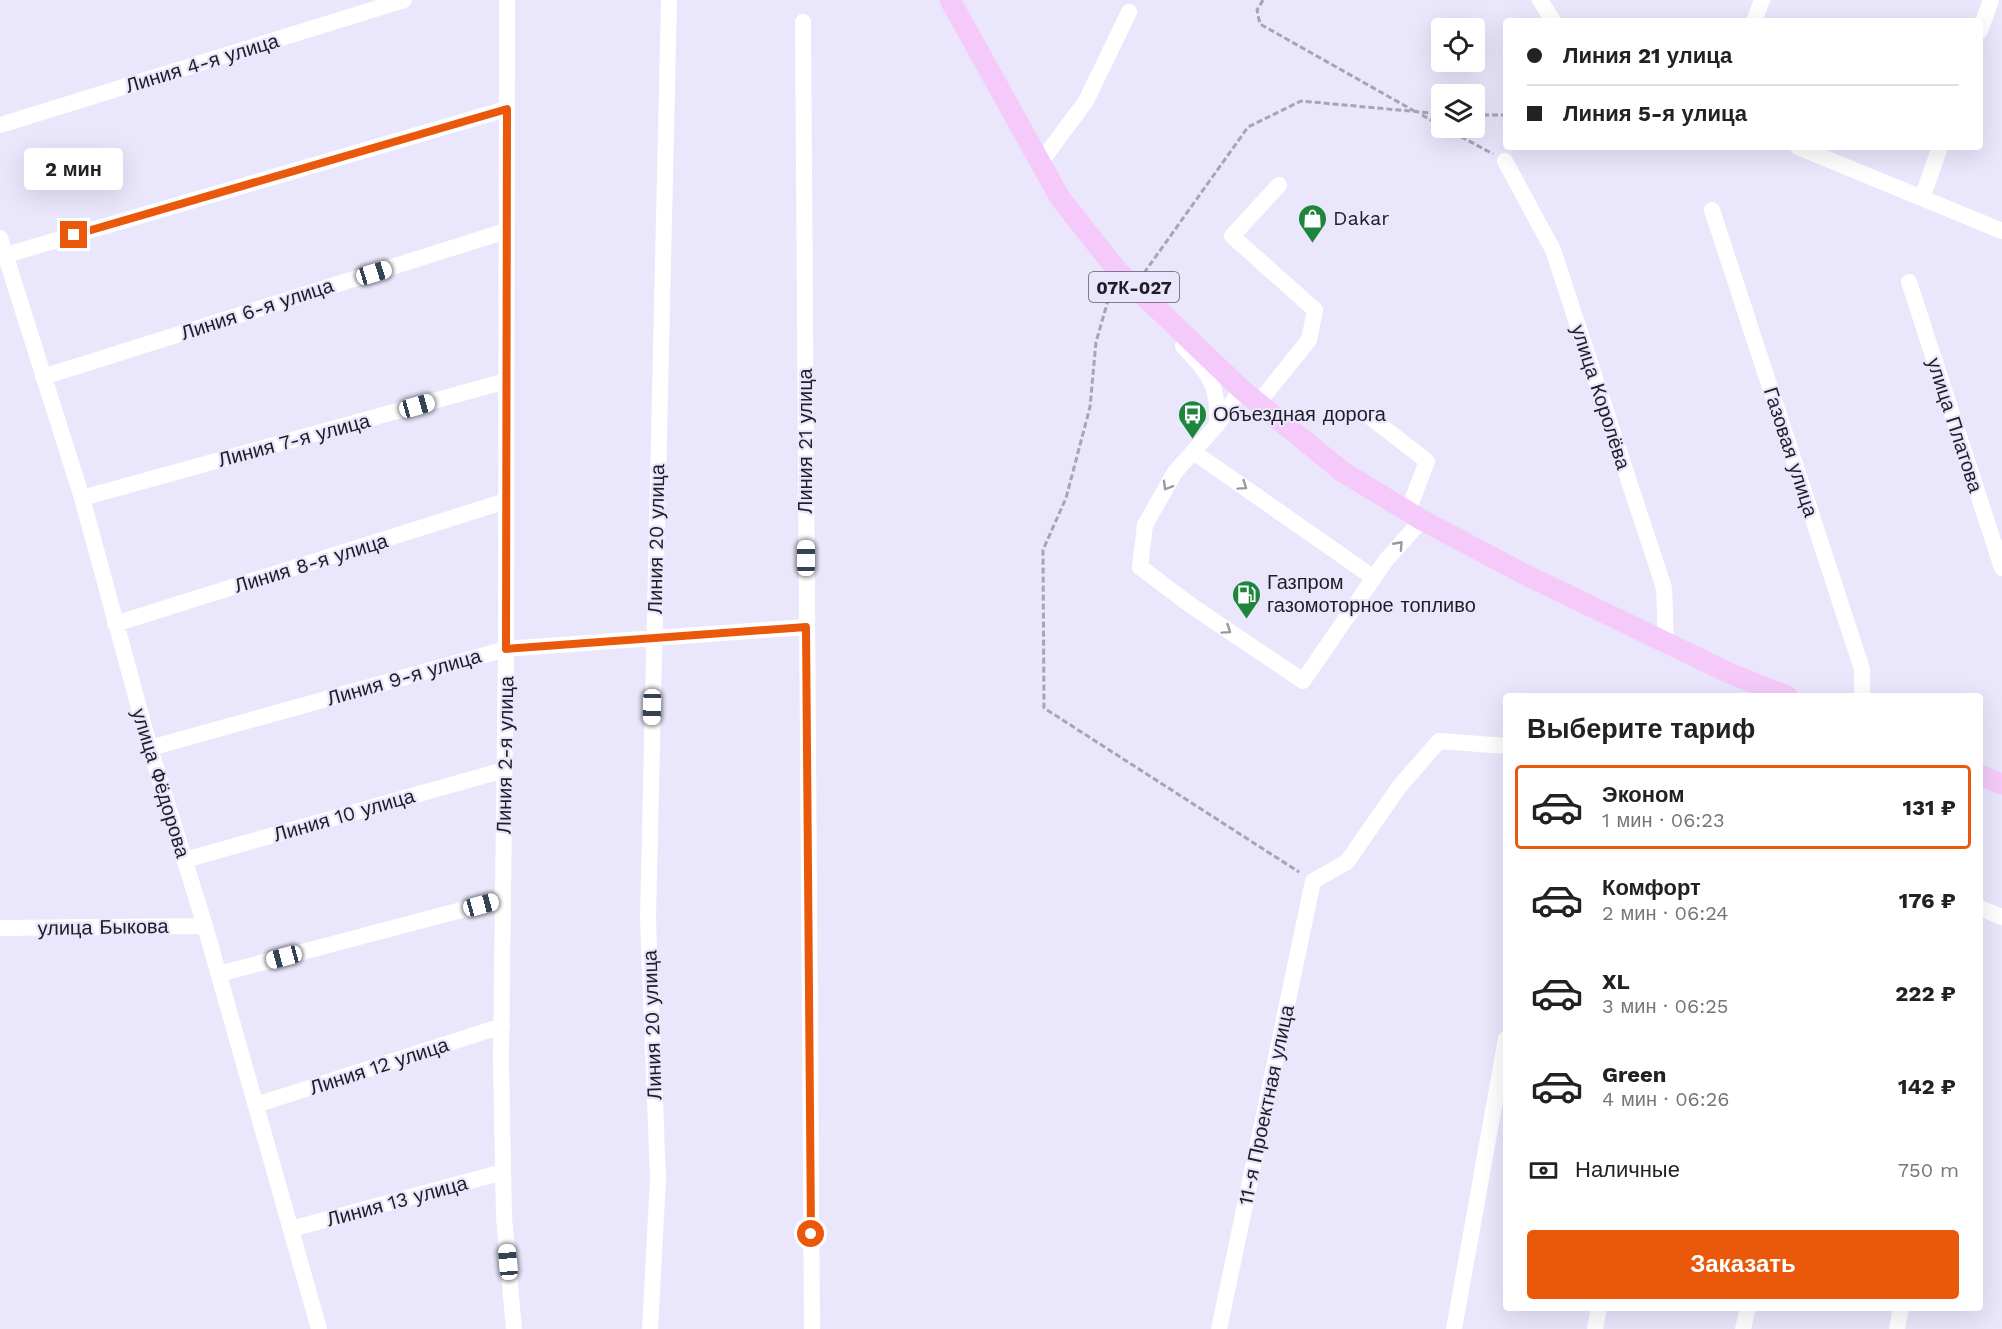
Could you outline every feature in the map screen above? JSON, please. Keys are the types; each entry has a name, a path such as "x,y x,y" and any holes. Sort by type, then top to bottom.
{"main road":[{"name":"07К-027","path":"950,0 1060,198 1117,270 1240,389 1343,472 1415,515 1522,573 1666,642 1780,693"},
{"path":"1983,776 2002,784"}],"street":[{"name":"Линия 4-я улица","path":"0,125 404,0"},
{"name":"Линия 2-я улица","path":"507,0 506,649 501,1026 504,1218 514,1329"},
{"name":"Линия 20 улица","path":"650,1329 658,1179 648,919 669,0"},
{"path":"1540,0 1551,18"},
{"path":"1755,18 1762,0"},
{"path":"1983,22 1990,0"},
{"path":"1040,163 1086,100 1129,12"},
{"name":"Линия 21 улица","path":"803,22 812,1329"},
{"path":"6,255 507,109"},
{"path":"1805,150 2002,231"},
{"path":"1922,198 1939,150"},
{"name":"улица Королёва","path":"1505,161 1553,250 1664,588 1666,642"},
{"path":"1258,403 1309,340 1315,310 1233,236 1279,185"},
{"name":"Газовая улица","path":"1712,210 1862,669 1862,693"},
{"name":"Линия 6-я улица","path":"43,377 506,231"},
{"name":"улица Фёдорова","path":"0,238 82,498 150,748 205,926 319,1329"},
{"name":"улица Платова","path":"1909,282 2002,567"},
{"path":"1147,301 1208,377 1218,399 1217,425"},
{"name":"Линия 7-я улица","path":"82,498 506,381"},
{"path":"1240,389 1217,425 1195,453 1175,472 1145,525 1140,567 1189,604 1303,681 1415,515 1428,461 1370,417"},
{"path":"1195,453 1374,578"},
{"name":"Линия 8-я улица","path":"115,624 506,501"},
{"name":"Линия 9-я улица","path":"150,748 506,649 806,627"},
{"path":"1313,881 1347,862 1399,787 1439,741 1503,746"},
{"name":"Линия 10 улица","path":"185,860 504,770"},
{"name":"11-я Проектная улица","path":"1220,1329 1313,881"},
{"path":"219,975 503,899"},
{"path":"1983,911 2002,917"},
{"name":"улица Быкова","path":"0,928 205,926"},
{"name":"Линия 12 улица","path":"256,1105 501,1026"},
{"path":"1454,1329 1503,1056"},
{"name":"Линия 13 улица","path":"291,1229 503,1172"},
{"path":"1595,1329 1598,1311"},
{"path":"1743,1329 1747,1311"},
{"path":"1897,1329 1900,1311"}],"path":[{"path":"1263,0 1257,10 1260,24 1431,120"},
{"path":"1485,115 1503,115"},
{"path":"1463,138 1505,161"},
{"path":"1117,270 1096,342 1087,419 1066,498 1042,550 1044,708 1313,881"}],"place":[{"name":"Dakar","path":"1312,244"},
{"name":"Объездная дорога","path":"1192,440"},
{"name":"Газпром газомоторное топливо","path":"1246,620"}],"route":[{"path":"74,235 507,109 506,649 806,627 811,1234"}]}
